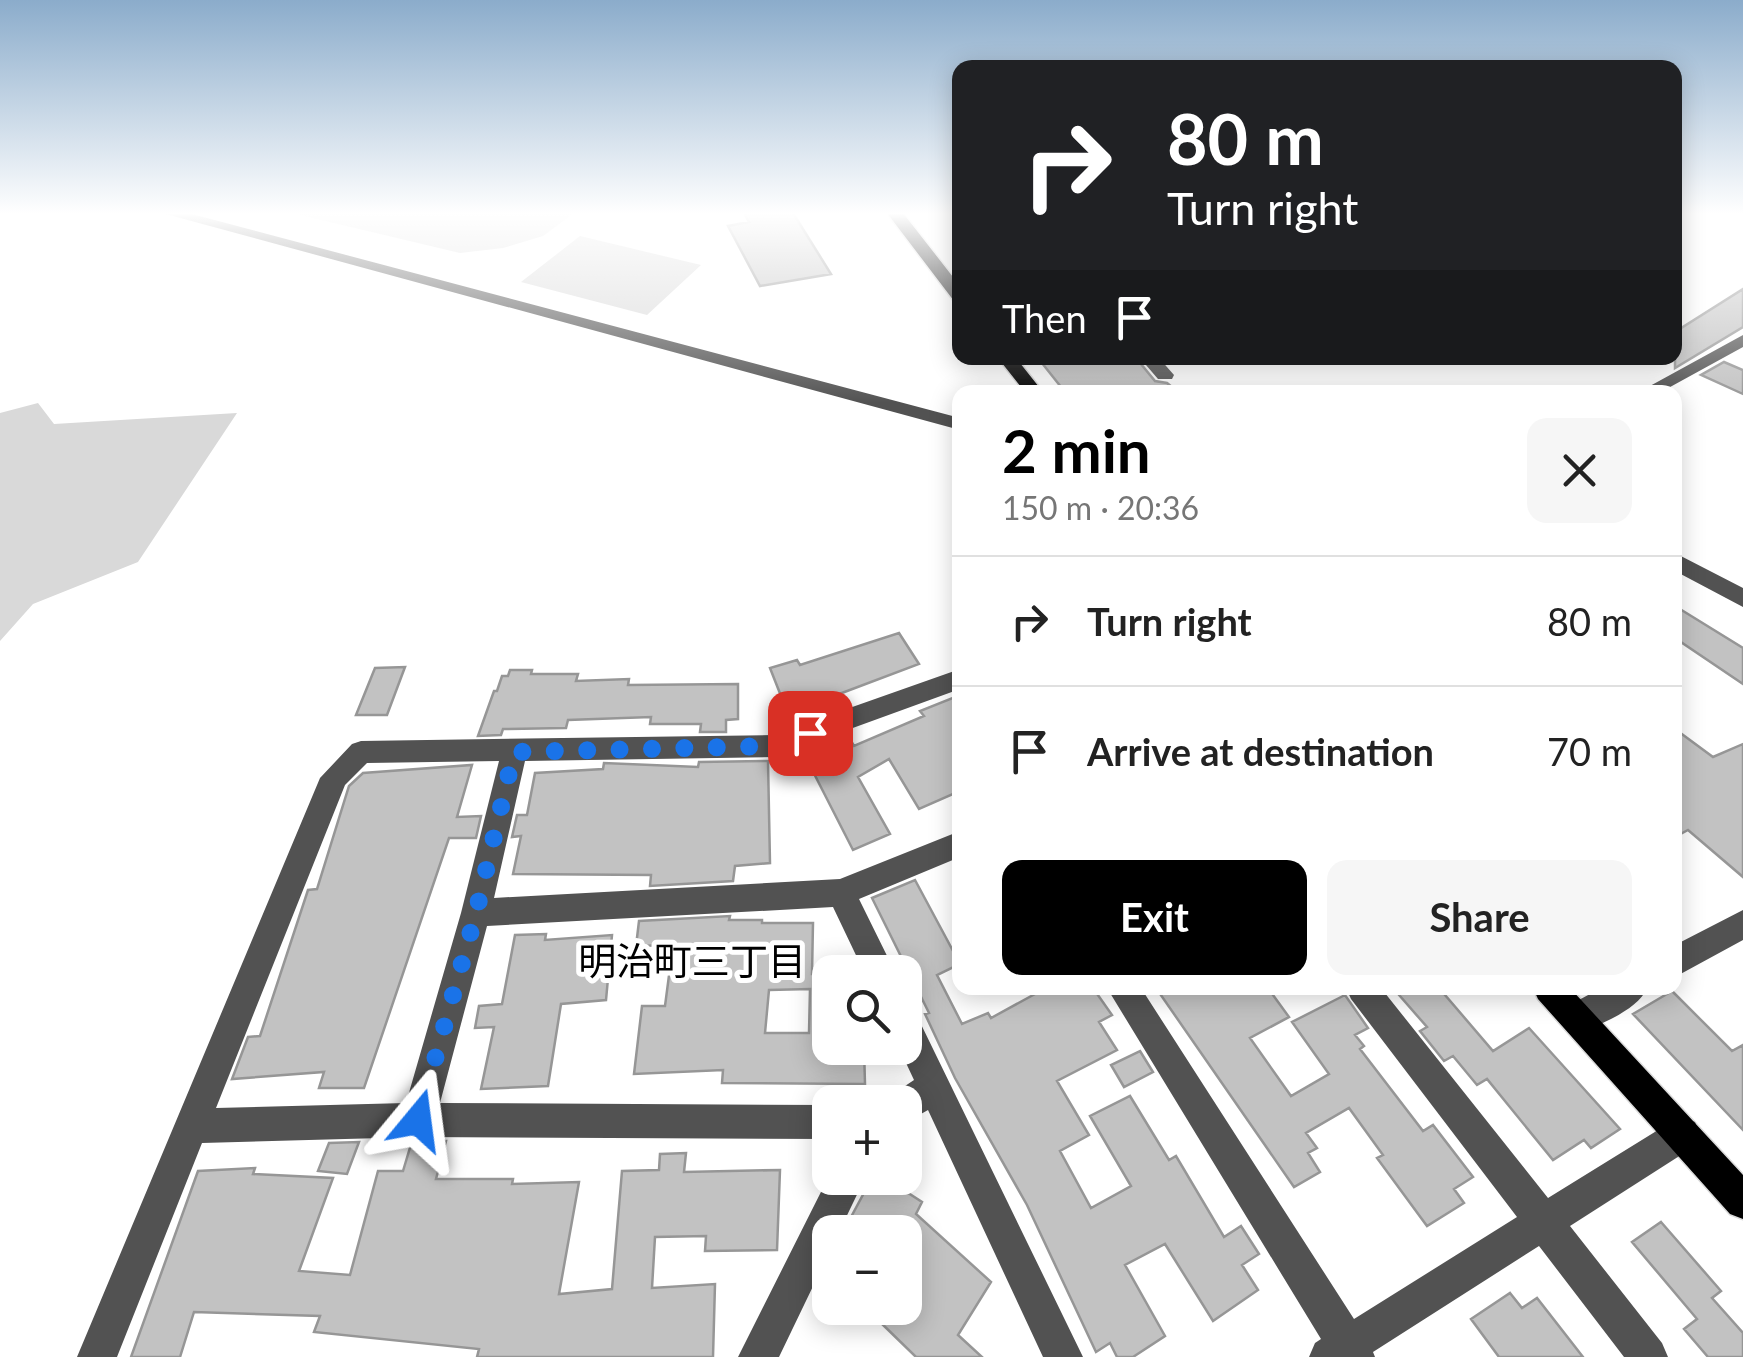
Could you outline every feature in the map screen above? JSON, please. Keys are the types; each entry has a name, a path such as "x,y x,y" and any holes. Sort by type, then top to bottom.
{"main road":[{"path":"1013,365 1028,385"},
{"path":"1555,995 1741,1196"}],"street":[{"path":"407,276 952,422"},
{"path":"1661,385 1743,340"},
{"path":"1156,365 1165,375"},
{"path":"1682,566 1743,598"},
{"path":"96,1357 334,778 361,752 773,746 952,682"},
{"path":"418,1120 476,913 514,752"},
{"path":"476,913 841,892 952,847"},
{"path":"841,892 872,955"},
{"path":"1682,958 1743,924"},
{"path":"1127,995 1344,1353 1684,1134"},
{"path":"1367,995 1648,1357"},
{"path":"1577,1018 1618,995"},
{"path":"922,1100 1063,1357"},
{"path":"194,1126 418,1120 812,1122"},
{"path":"758,1357 839,1195"}],"shaded area":[{"path":"528,276 689,276 647,315 521,282"},
{"path":"38,403 54,424 237,413 138,562 33,604 0,641 0,413"}],"building":[{"path":"755,276 817,276 760,286"},
{"path":"1743,289 1743,327 1682,364 1682,328"},
{"path":"1724,362 1743,370 1743,394 1701,375"},
{"path":"1044,365 1142,365 1155,381 1169,385 1059,385"},
{"path":"1682,610 1743,648 1743,684 1682,643"},
{"path":"899,633 919,664 826,699 833,710 792,724 770,668 797,660 800,665"},
{"path":"405,667 387,715 356,715 375,668"},
{"path":"510,670 578,674 576,681 629,679 628,685 738,684 738,719 726,720 726,732 700,732 701,724 650,724 651,717 568,720 566,728 503,729 501,735 478,736 494,691"},
{"path":"952,698 952,795 919,809 889,759 858,777 890,834 853,850 802,750 847,734 854,746 924,716 920,711"},
{"path":"1682,734 1713,757 1743,744 1743,877 1688,830 1682,833"},
{"path":"768,761 770,863 735,866 733,881 650,886 651,875 513,874 521,836 512,837 517,815 527,815 535,773 603,769 604,763 698,767 699,762"},
{"path":"472,765 457,817 481,816 476,838 449,838 364,1088 319,1088 324,1072 232,1079 248,1037 260,1036 308,890 317,889 349,786 363,773"},
{"path":"915,880 952,949 952,968 937,975 962,1024 988,1013 991,1018 1033,995 1098,995 1112,1015 1099,1022 1117,1050 1057,1081 1089,1135 1060,1151 1091,1208 1131,1186 1090,1116 1130,1096 1169,1160 1176,1156 1224,1237 1241,1226 1259,1254 1242,1265 1258,1290 1213,1321 1165,1244 1125,1265 1165,1336 1133,1357 1117,1357 1110,1343 1096,1352 1027,1205 955,1078 925,1014 929,1013 922,999 922,955 900,955 872,898"},
{"path":"730,916 729,920 762,923 813,923 812,1065 864,1065 865,1084 722,1083 723,1070 634,1074 642,1006 665,1006 673,945 636,946 639,921","holes":["810,989 809,1033 765,1033 769,990"]},
{"path":"546,934 545,940 612,935 606,1000 561,1004 548,1086 481,1089 494,1027 475,1028 479,1006 502,1004 515,935"},
{"path":"1161,995 1273,995 1289,1017 1250,1038 1291,1096 1329,1074 1292,1022 1345,995 1368,1028 1355,1035 1364,1046 1360,1049 1423,1131 1433,1125 1473,1177 1454,1189 1464,1203 1427,1226 1377,1158 1383,1155 1349,1108 1306,1133 1317,1148 1308,1153 1320,1172 1294,1187"},
{"path":"1399,995 1445,995 1493,1051 1529,1028 1620,1129 1591,1148 1584,1140 1553,1160 1487,1079 1477,1085 1453,1056 1444,1061 1420,1031 1427,1027"},
{"path":"1665,995 1676,995 1732,1051 1743,1045 1743,1130 1633,1014"},
{"path":"1140,1051 1153,1072 1124,1087 1111,1065"},
{"path":"412,1141 446,1141 436,1179 513,1179 512,1184 579,1182 559,1294 612,1289 622,1171 659,1170 660,1154 686,1153 684,1172 780,1170 777,1250 705,1251 706,1236 655,1237 652,1288 715,1284 713,1357 477,1357 479,1349 314,1332 320,1316 194,1312 180,1357 131,1357 198,1171 255,1168 253,1174 333,1178 299,1271 350,1275 378,1171 403,1171"},
{"path":"359,1142 347,1174 318,1171 329,1143"},
{"path":"863,1195 911,1195 922,1202 917,1215 852,1215"},
{"path":"922,1219 991,1282 958,1335 982,1357 916,1357 883,1325 922,1325"},
{"path":"1661,1222 1721,1291 1712,1298 1743,1333 1743,1357 1708,1357 1684,1329 1697,1319 1632,1242"},
{"path":"1510,1293 1522,1308 1537,1298 1583,1357 1499,1357 1471,1319"}],"district":[{"name":"明治町三丁目","path":"692,962"}],"route":[{"path":"418,1120 476,913 514,752 773,746 810,733"}]}
